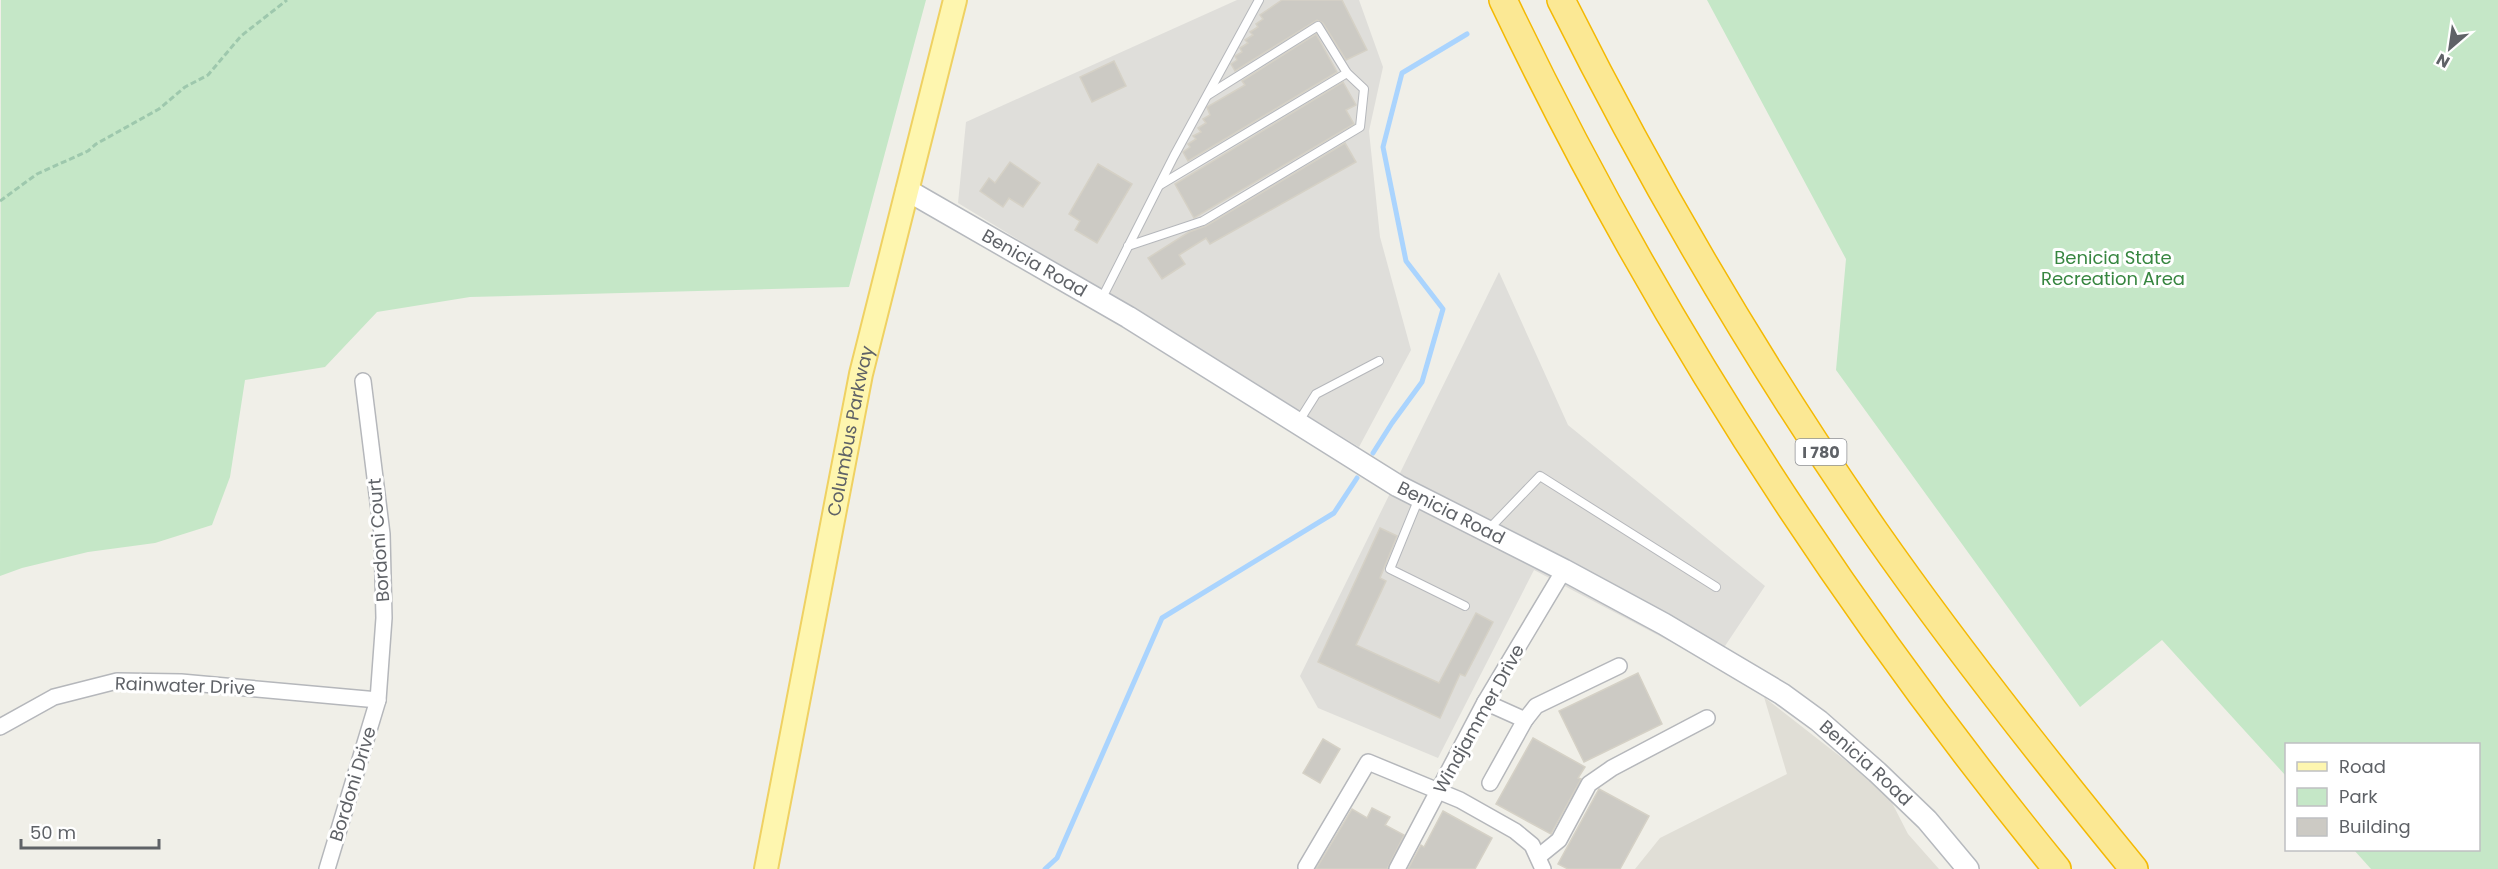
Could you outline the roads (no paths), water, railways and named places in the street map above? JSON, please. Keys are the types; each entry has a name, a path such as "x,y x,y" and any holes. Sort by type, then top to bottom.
{"highway":[{"path":"1503,0 1602,195 1746,441 1818,550 1914,686 2057,869"},
{"name":"I 780","path":"1561,0 1600,78 1677,219 1816,444 1944,628 2133,869"}],"main road":[{"name":"Columbus Parkway","path":"766,869 861,374 955,0"},
{"name":"Benicia Road","path":"907,190 1100,301 1398,486 1564,570 1744,670 1819,721 1927,820 1968,869"}],"street":[{"name":"Bordoni Court","path":"363,381 382,534 384,618 378,700"},
{"name":"Windjammer Drive","path":"1397,869 1440,792 1485,702 1564,570"},
{"path":"1490,783 1525,720 1536,706 1619,666"},
{"name":"Rainwater Drive","path":"0,727 54,697 117,681 181,682 378,700"},
{"name":"Bordoni Drive","path":"327,869 378,700"},
{"path":"1485,702 1525,720"},
{"path":"1306,867 1368,762 1460,800 1515,831 1532,845 1540,863 1559,840 1588,784 1612,768 1707,718"}],"lane":[{"path":"1100,301 1159,185 1259,0"},
{"path":"1128,246 1203,221 1360,127 1365,88 1347,73 1318,26 1208,95"},
{"path":"1159,185 1347,73"},
{"path":"1298,422 1316,394 1379,361"},
{"path":"1487,531 1540,476 1716,587"},
{"path":"1420,497 1390,569 1466,606"}],"waterway":[{"path":"1373,453 1422,382 1443,309 1406,261 1383,147 1402,73 1467,34"},
{"path":"1045,869 1057,858 1162,618 1334,513 1357,478"}],"park label":[{"name":"Benicia State Recreation Area","path":"2113,268"}]}
